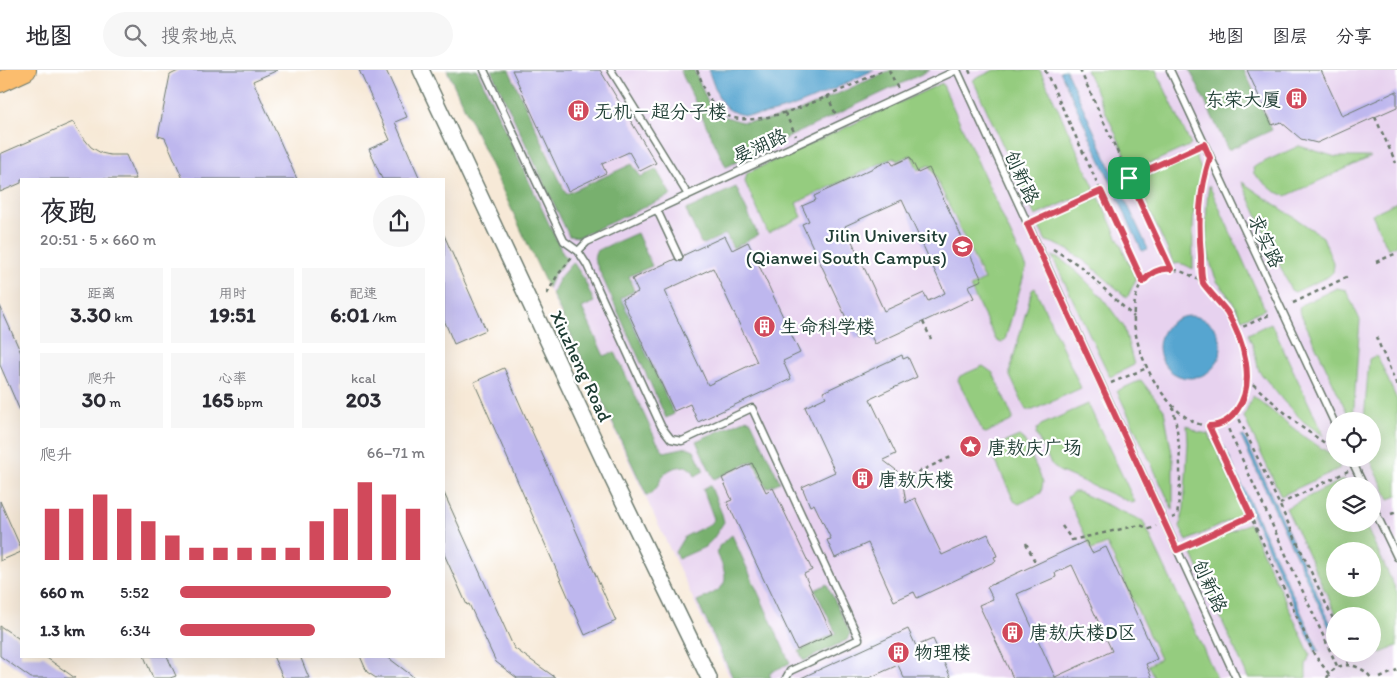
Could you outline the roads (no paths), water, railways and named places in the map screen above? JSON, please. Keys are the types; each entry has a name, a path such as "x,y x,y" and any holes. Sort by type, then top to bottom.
{"main road":[{"path":"0,82 26,70"}],"street":[{"name":"Xiuzheng Road","path":"421,70 612,478 709,678"}],"lane":[{"path":"484,70 564,242 578,250 661,426 671,439 682,440 752,408 859,640 790,671 786,678"},
{"path":"611,70 688,196"},
{"name":"晏湖路","path":"578,250 587,242 957,70"},
{"name":"创新路","path":"957,70 1236,678"},
{"name":"求实路","path":"1170,70 1329,412"},
{"path":"657,210 679,257"},
{"path":"1381,524 1397,557"}],"water":[{"path":"708,70 874,70 800,104 759,115 741,114 727,108 718,95"},
{"path":"1066,70 1148,249 1142,251 1060,71"},
{"path":"1190,316 1202,319 1212,325 1218,335 1221,347 1218,359 1212,369 1202,375 1190,378 1178,375 1168,369 1162,359 1159,347 1162,335 1168,325 1178,319"},
{"path":"1244,436 1326,614 1326,621 1241,437"},
{"path":"1224,446 1319,651 1316,652 1221,447"}],"place":[{"name":"东荣大厦","path":"1297,99"},
{"name":"无机－超分子楼","path":"578,111"},
{"name":"Jilin University (Qianwei South Campus)","path":"963,246"},
{"name":"生命科学楼","path":"764,326"},
{"name":"唐敖庆广场","path":"971,447"},
{"name":"唐敖庆楼","path":"862,479"},
{"name":"唐敖庆楼D区","path":"1013,632"},
{"name":"物理楼","path":"898,652"}]}
